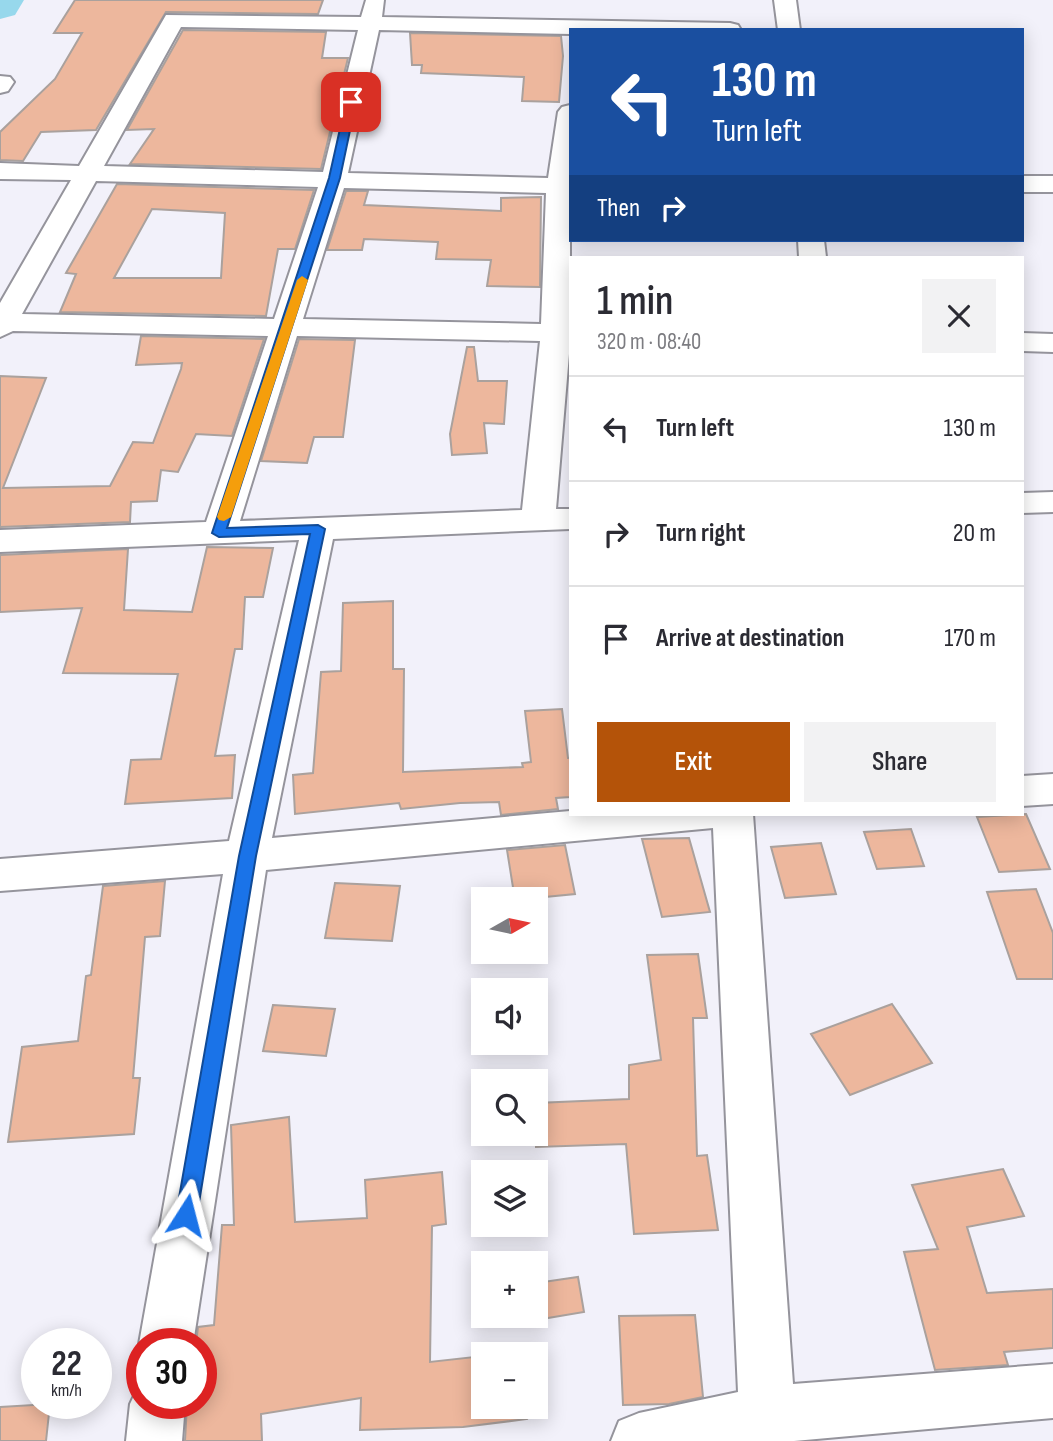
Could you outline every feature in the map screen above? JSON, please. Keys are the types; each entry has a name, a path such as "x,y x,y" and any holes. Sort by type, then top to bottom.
{"street":[{"path":"785,0 789,28"},
{"path":"563,333 2,325 174,20 371,13 584,28"},
{"path":"219,533 334,178 371,13"},
{"path":"0,541 554,519 569,127"},
{"path":"0,171 565,186"},
{"path":"1024,184 1053,184"},
{"path":"1024,342 1053,343"},
{"path":"1024,503 1053,502"},
{"path":"169,1328 247,856 318,529"},
{"path":"1024,791 1053,789"},
{"path":"0,875 247,856 686,816"},
{"path":"733,816 766,1428"},
{"path":"639,1441 766,1428 1053,1391"},
{"path":"154,1441 156,1419"}],"building":[{"path":"75,0 323,0 318,14 166,12 96,130 41,132 23,161 0,160 0,132 55,79 82,33 54,33"},
{"path":"183,30 326,32 322,58 348,58 321,169 130,164 154,129 127,130"},
{"path":"410,33 561,36 563,56 559,102 522,101 524,77 421,73 422,65 412,65"},
{"path":"117,184 314,190 295,249 278,249 266,316 60,312 76,274 66,273","holes":["152,209 225,213 221,278 114,278"]},
{"path":"346,191 368,191 364,205 501,211 501,198 541,197 540,287 487,286 491,260 436,259 438,242 364,239 362,250 327,250"},
{"path":"141,336 264,339 232,436 196,434 178,472 161,470 157,501 131,502 130,522 0,527 0,376 46,378 3,488 110,486 133,442 153,443 181,369 182,363 136,365"},
{"path":"299,339 355,340 343,437 314,437 307,463 261,461"},
{"path":"467,347 474,347 478,381 507,381 504,424 484,423 487,453 452,455 450,434"},
{"path":"207,547 273,548 263,597 245,597 242,649 235,649 215,756 235,755 232,798 125,804 131,760 161,759 178,674 63,673 82,608 0,612 0,555 128,549 124,610 192,612"},
{"path":"393,601 393,669 404,669 403,772 523,767 522,763 531,762 525,711 562,709 569,758 569,797 556,798 558,809 501,815 499,802 401,809 399,803 295,814 293,775 313,773 321,672 341,671 343,603"},
{"path":"1024,814 1050,869 999,872 977,817"},
{"path":"911,829 924,866 877,869 864,832"},
{"path":"689,838 710,912 662,917 642,839"},
{"path":"821,843 836,894 785,898 771,847"},
{"path":"565,845 575,894 548,897 548,887 513,887 507,850"},
{"path":"165,881 160,936 145,937 133,1078 140,1078 134,1134 8,1142 22,1047 78,1041 86,976 91,975 103,886"},
{"path":"335,883 400,886 392,941 325,938"},
{"path":"1036,889 1053,933 1053,979 1017,979 987,892"},
{"path":"698,954 707,1018 693,1018 697,1156 707,1155 718,1230 634,1234 626,1144 536,1147 548,1146 548,1102 629,1099 629,1065 661,1060 647,955"},
{"path":"892,1004 932,1063 850,1095 811,1034"},
{"path":"273,1005 335,1009 326,1056 263,1051"},
{"path":"289,1117 295,1222 367,1218 365,1180 442,1172 446,1224 432,1226 430,1362 471,1357 471,1419 527,1419 463,1427 360,1430 361,1398 261,1414 262,1441 185,1441 186,1419 217,1419 217,1328 198,1328 214,1325 222,1225 234,1225 231,1125"},
{"path":"1003,1169 1024,1216 967,1227 987,1293 1053,1289 1053,1348 1004,1352 1008,1365 935,1370 904,1252 938,1249 912,1185"},
{"path":"578,1277 584,1312 548,1318 548,1281"},
{"path":"695,1315 703,1397 669,1404 623,1405 619,1316"},
{"path":"21,1406 21,1419 48,1419 46,1441 0,1441 0,1407"}],"waterway":[{"path":"0,6 2,0"}],"slow traffic":[{"path":"224,517 302,280"}],"route":[{"path":"186,1215 247,856 318,529 219,533 334,178 351,102"}]}
